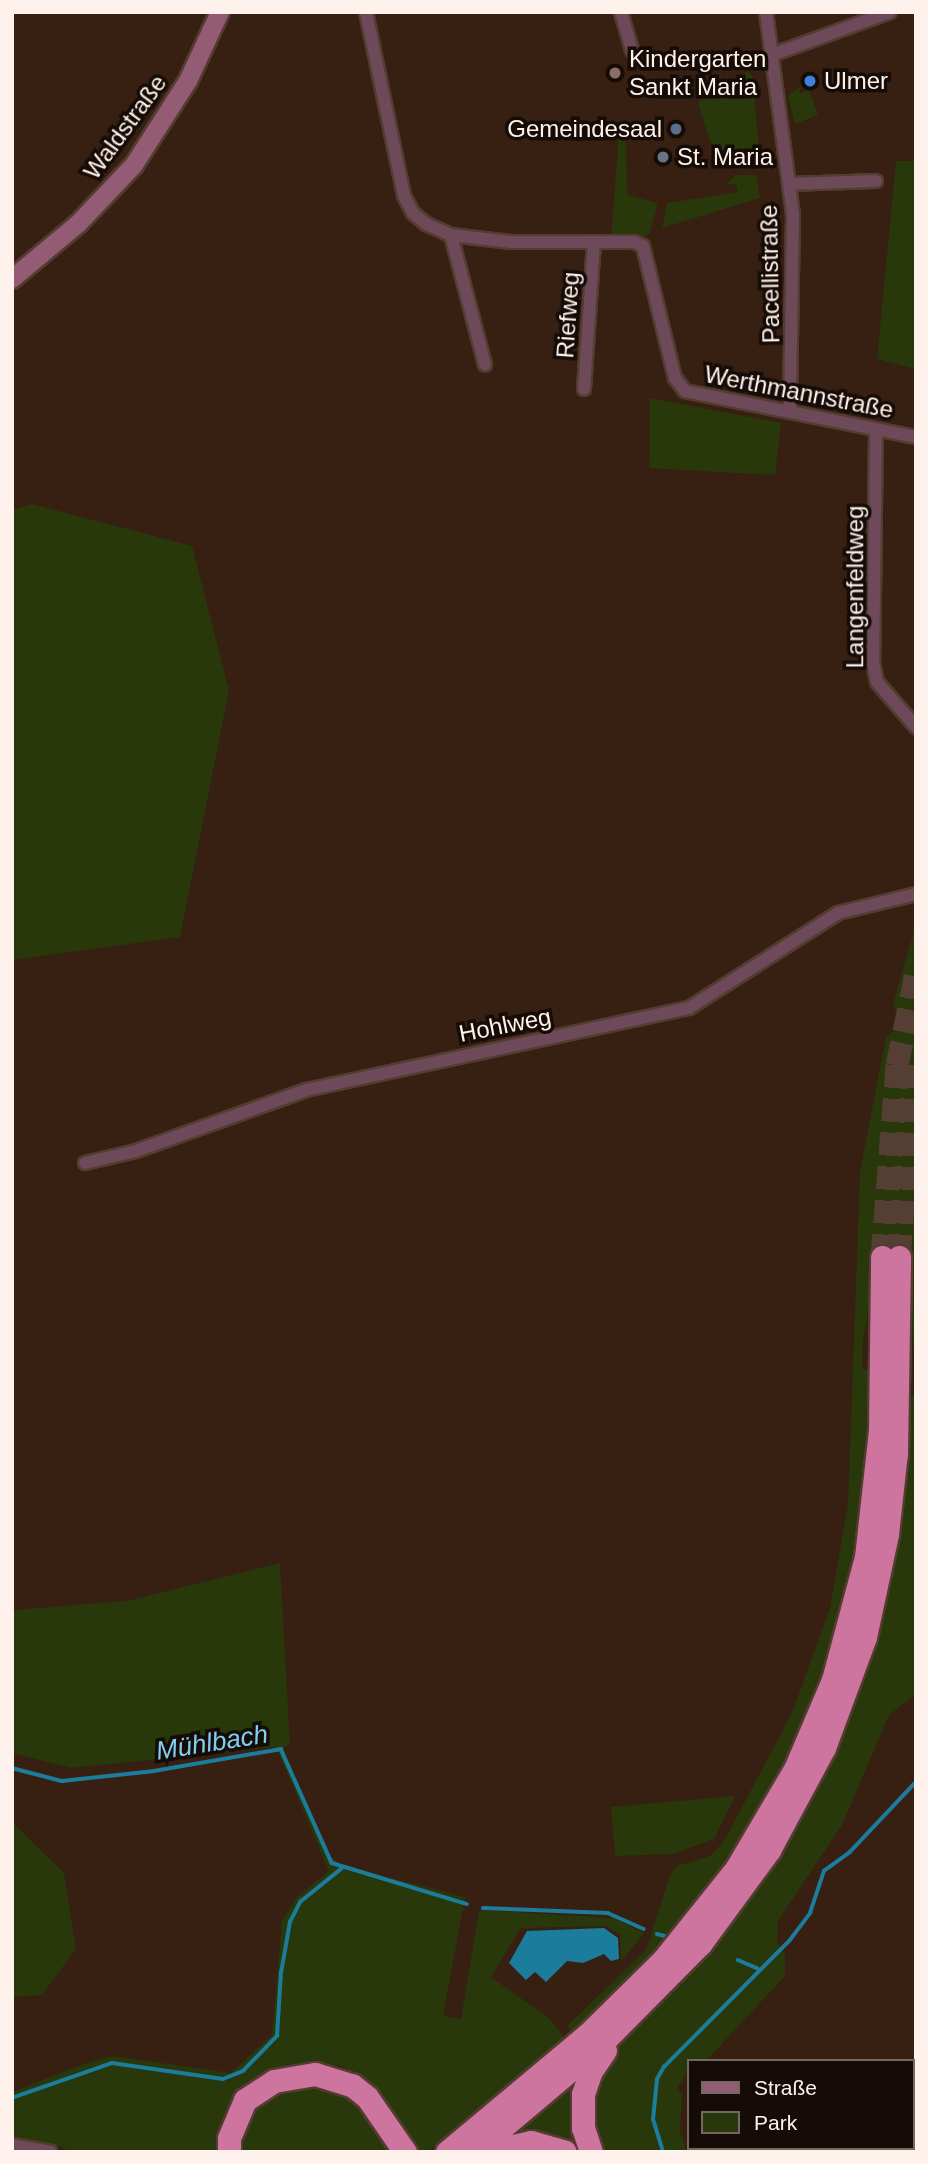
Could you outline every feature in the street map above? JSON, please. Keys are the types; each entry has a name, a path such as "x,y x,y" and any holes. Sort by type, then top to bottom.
{"highway":[{"path":"447,2152 587,2035 664,1959 736,1869 795,1769 833,1680 866,1557 880,1431 890,1257 891,1502 876,1593 856,1664 824,1748 769,1850 701,1943 638,2010 598,2060 586,2084 582,2117 592,2152"},
{"path":"473,2152 638,2010"},
{"path":"229,2152 229,2138 245,2100 274,2081 315,2074 352,2085 368,2097 403,2150"},
{"path":"487,2152 531,2142 565,2152"}],"street":[{"name":"Waldstraße","path":"12,279 78,224 134,164 188,81 220,12"},
{"name":"Werthmannstraße","path":"366,12 401,185 413,213 451,235 511,242 643,246 675,378 685,391 916,437"},
{"path":"621,12 632,50"},
{"name":"Pacellistraße","path":"766,12 774,54 789,184 793,346 790,411"},
{"path":"774,54 890,12"},
{"path":"789,184 876,180"},
{"path":"451,235 485,365"},
{"name":"Riefweg","path":"584,389 594,244"},
{"name":"Langenfeldweg","path":"876,430 873,663 878,684 916,727"},
{"name":"Hohlweg","path":"85,1163 136,1151 306,1090 689,1008 838,913 916,894"},
{"path":"12,2145 50,2152"}],"green space":[{"path":"748,71 752,75 759,148 729,158 712,148 698,102"},
{"path":"802,85 799,94 809,90 818,115 795,124 788,96"},
{"path":"619,134 626,135 627,195 658,203 650,233 645,236 611,238"},
{"path":"896,161 916,161 916,369 877,359"},
{"path":"735,175 756,175 760,198 662,228 667,203 738,192 736,184 726,185"},
{"path":"650,398 781,423 775,475 649,468"},
{"path":"32,504 192,546 229,690 180,937 12,960 12,510"},
{"path":"916,923 916,1020 896,1013 893,1004"},
{"path":"899,1026 916,1028 916,1375 909,1299 870,1302 863,1340 862,1369 868,1370 868,1437 855,1558 825,1672 799,1736 737,1850 697,1905 636,1974 571,2032 567,2026 646,1950 670,1875 677,1866 710,1856 724,1841 792,1713 830,1608 848,1504 860,1172 886,1037"},
{"path":"911,1397 916,1397 916,1694 889,1715 842,1825 778,1921 777,1942 785,1955 785,1976 708,2059 687,2059 687,2073 677,2089 682,2093 680,2132 687,2152 602,2152 590,2106 600,2068 738,1916 801,1822 837,1753 868,1668 888,1588 902,1508"},
{"path":"280,1563 290,1745 283,1747 329,1855 341,1865 465,1897 443,2016 461,2019 479,1910 613,1918 644,1933 621,1962 620,1935 606,1926 521,1928 491,1977 550,2019 565,2038 427,2152 415,2152 373,2086 341,2066 323,2063 287,2064 254,2080 240,2093 220,2152 72,2152 56,2145 12,2140 12,2092 84,2064 112,2056 231,2073 272,2035 282,1921 297,1897 329,1871 276,1747 71,1768 12,1753 12,1610 127,1601"},
{"path":"735,1796 714,1839 673,1854 615,1856 611,1807"},
{"path":"12,1822 64,1873 76,1949 42,1995 12,1997"},
{"path":"324,2081 360,2103 393,2152 240,2152 251,2112 274,2091"},
{"path":"574,2082 581,2152 567,2142 520,2136 518,2128"}],"water":[{"path":"604,1928 618,1938 619,1959 611,1961 604,1954 583,1963 567,1961 546,1982 535,1972 526,1980 509,1963 527,1931"}],"waterway":[{"name":"Mühlbach","path":"12,1768 62,1781 154,1771 281,1749 332,1863 467,1904"},
{"name":"Mühlbach","path":"663,2152 653,2120 657,2079 664,2067 790,1940 810,1913 824,1871 850,1852 916,1782"},
{"path":"12,2098 112,2063 223,2079 243,2071 277,2036 281,1973 290,1922 300,1902 341,1869"},
{"name":"Mühlbach","path":"483,1908 608,1913 644,1929"},
{"name":"Mühlbach","path":"657,1934 665,1936"},
{"name":"Mühlbach","path":"738,1960 757,1968"}],"tunnel":[{"path":"882,1257 897,1065 916,974"},
{"path":"899,1257 914,1062"}],"place":[{"name":"Kindergarten Sankt Maria","path":"615,73"},
{"name":"Ulmer","path":"810,81"},
{"name":"Gemeindesaal","path":"676,129"},
{"name":"St. Maria","path":"663,157"}]}
